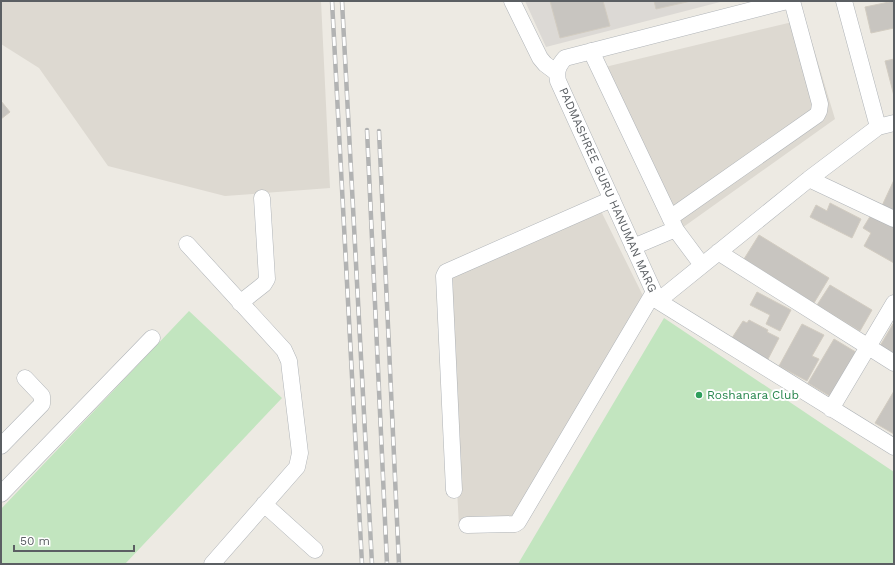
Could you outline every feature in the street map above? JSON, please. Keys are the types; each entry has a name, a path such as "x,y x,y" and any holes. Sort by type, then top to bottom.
{"street":[{"path":"512,1 540,58 557,73"},
{"name":"PADMASHREE GURU HANUMAN MARG","path":"787,1 565,58 559,65 557,73 558,81 656,296 831,409 894,447"},
{"path":"633,247 667,232 673,224 819,111 820,104 792,1"},
{"path":"844,1 878,127"},
{"path":"591,51 673,224 702,265"},
{"path":"467,525 515,524 518,522 656,296 702,265 809,179 878,127 894,123"},
{"path":"878,127 894,134"},
{"path":"809,179 894,220"},
{"path":"240,303 264,284 267,278 262,198"},
{"path":"454,490 444,276 446,272 612,200"},
{"path":"187,244 284,350 289,361 300,453 300,460 297,467 212,564"},
{"path":"718,252 894,363"},
{"path":"831,409 894,303"},
{"path":"1,494 152,338"},
{"path":"1,446 42,404 42,396 25,378"},
{"path":"264,504 315,550"}],"shaded area":[{"path":"1,1 321,1 330,188 225,196 108,166 39,68 1,44"},
{"path":"525,1 724,1 546,47"},
{"path":"805,19 835,119 682,228 605,67"},
{"path":"600,209 649,308 525,524 459,527 446,273"}],"green space":[{"path":"189,311 282,398 125,564 1,564 1,509"},
{"name":"Roshanara Club","path":"664,318 894,472 894,564 518,564"}],"building":[{"path":"550,1 603,1 610,26 560,38"},
{"path":"654,1 691,1 656,9"},
{"path":"894,1 894,28 871,33 865,7"},
{"path":"894,59 894,96 885,61"},
{"path":"1,101 10,112 1,119"},
{"path":"894,180 894,216 880,210"},
{"path":"830,203 861,219 852,238 810,217 816,205 827,211"},
{"path":"874,210 894,222 894,263 864,246 871,233 863,228"},
{"path":"759,235 829,278 814,303 744,259"},
{"path":"830,285 872,310 860,331 817,305"},
{"path":"757,292 791,310 780,331 766,324 770,315 750,305"},
{"path":"749,320 768,330 767,332 779,338 767,361 730,341 743,321 747,323"},
{"path":"802,324 824,335 812,356 819,359 807,381 779,366"},
{"path":"894,324 894,354 880,346"},
{"path":"834,339 859,354 833,398 808,383"},
{"path":"894,391 894,434 875,423"}],"railway":[{"path":"332,1 362,564"},
{"path":"342,1 372,564"},
{"path":"367,130 387,564"},
{"path":"379,131 399,564"}],"place":[{"name":"Roshanara Club","path":"699,395"}]}
